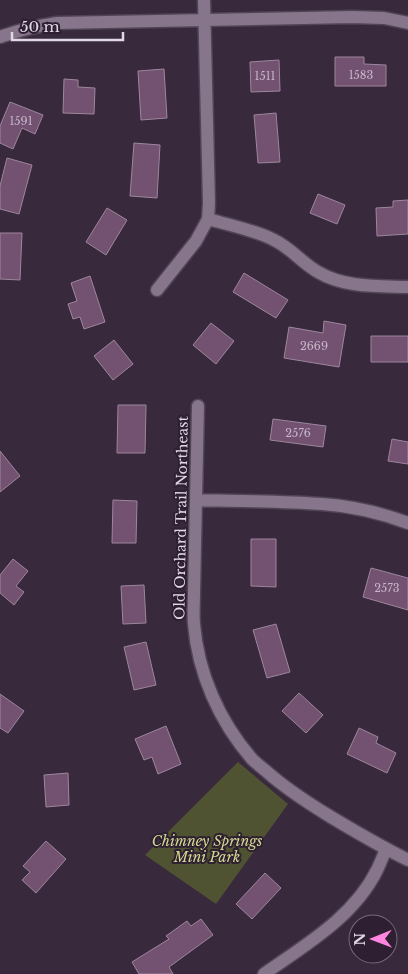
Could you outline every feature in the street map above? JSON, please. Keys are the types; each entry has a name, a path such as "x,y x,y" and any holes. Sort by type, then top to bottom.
{"street":[{"path":"157,290 196,241 208,219 204,0"},
{"path":"0,37 35,26 57,24 370,17 408,23"},
{"path":"208,219 274,240 285,246 317,271 330,278 368,286 408,287"},
{"name":"Old Orchard Trail Northeast","path":"198,406 194,624 198,654 215,702 232,732 252,759 278,782 313,806 408,860"},
{"path":"196,500 323,504 376,513 408,523"},
{"path":"264,974 333,925 348,910 377,871 386,849"}],"green space":[{"name":"Chimney Springs Mini Park","path":"238,762 288,804 216,904 145,855"}],"building":[{"path":"335,57 364,57 364,64 386,65 386,86 335,86"},
{"path":"279,60 280,91 251,92 250,62"},
{"path":"164,69 167,118 141,120 138,71"},
{"path":"64,79 78,80 78,87 95,88 94,114 63,113"},
{"path":"10,102 43,115 35,134 22,128 13,149 0,143 0,126"},
{"path":"276,113 280,162 258,163 254,115"},
{"path":"134,143 160,145 157,198 130,196"},
{"path":"7,158 32,165 19,214 0,209 0,186"},
{"path":"318,194 345,205 337,224 310,213"},
{"path":"408,200 408,234 377,236 376,208 393,207 393,201"},
{"path":"107,208 127,220 106,255 86,242"},
{"path":"0,233 22,233 20,280 0,279"},
{"path":"244,273 288,300 276,318 233,292"},
{"path":"90,276 105,322 84,329 80,317 73,319 68,304 77,301 71,283"},
{"path":"324,321 346,325 339,367 284,358 289,327 323,333"},
{"path":"211,323 234,341 216,364 193,345"},
{"path":"371,336 408,336 408,362 371,362"},
{"path":"114,340 133,364 113,380 94,356"},
{"path":"118,405 146,405 145,453 117,453"},
{"path":"273,419 326,426 323,447 270,440"},
{"path":"392,439 408,442 408,464 388,461"},
{"path":"0,451 20,476 0,492"},
{"path":"113,500 137,501 136,543 112,543"},
{"path":"251,539 276,539 276,587 251,586"},
{"path":"13,559 28,571 16,586 24,592 14,605 0,593 0,575"},
{"path":"371,568 408,578 408,610 363,597"},
{"path":"144,585 146,623 123,624 121,586"},
{"path":"276,624 290,672 267,678 253,630"},
{"path":"146,642 156,685 134,690 124,647"},
{"path":"299,693 323,715 306,733 282,711"},
{"path":"0,694 24,711 8,733 0,728"},
{"path":"166,726 181,764 158,774 152,757 144,760 135,739"},
{"path":"359,728 378,737 376,743 396,753 387,773 347,754"},
{"path":"68,773 69,805 46,807 44,775"},
{"path":"46,841 66,859 36,893 22,880 30,872 23,866"},
{"path":"265,873 281,888 252,919 236,904"},
{"path":"201,919 213,935 169,967 173,974 139,974 132,962 169,939 166,936 187,921 191,926"}]}
